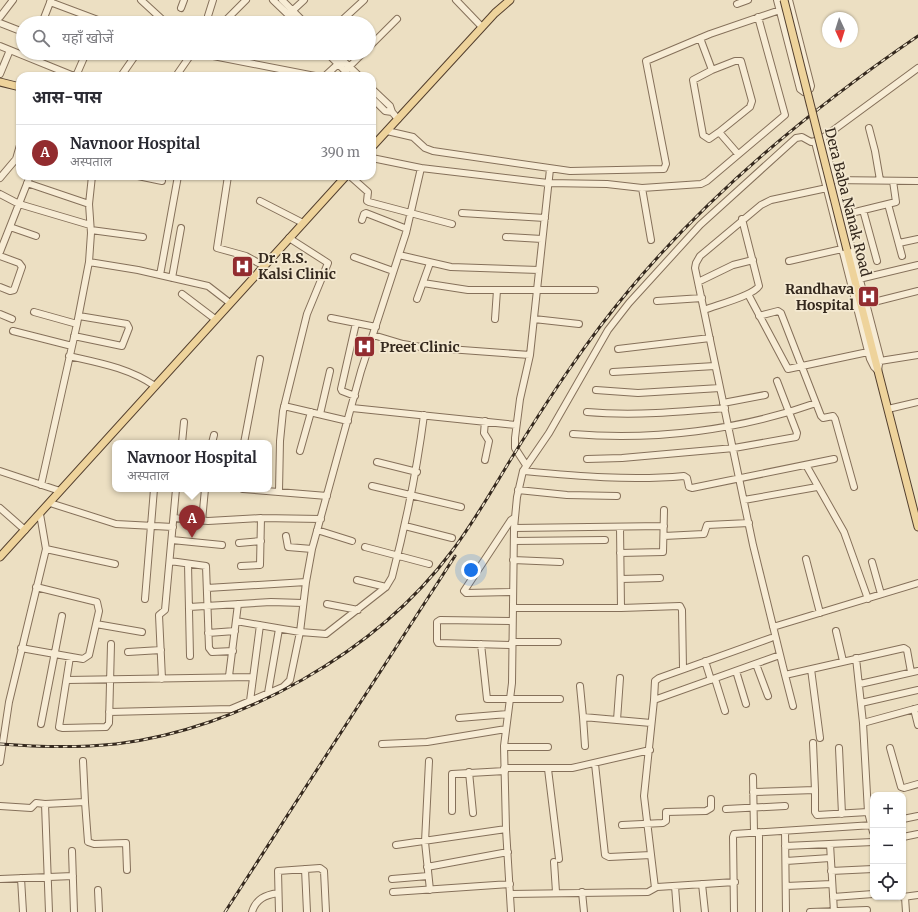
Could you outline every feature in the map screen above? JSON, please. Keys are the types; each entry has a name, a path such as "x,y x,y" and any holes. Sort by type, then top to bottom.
{"main road":[{"name":"Dera Baba Nanak Road","path":"784,0 878,361 878,371 915,505 918,527"},
{"path":"376,143 507,1"},
{"path":"0,82 16,86"},
{"path":"0,557 342,180"}],"street":[{"path":"0,17 13,0"},
{"path":"181,8 184,0"},
{"path":"208,16 213,0"},
{"path":"230,16 246,0"},
{"path":"273,0 294,16"},
{"path":"282,0 292,16"},
{"path":"290,13 304,0"},
{"path":"347,16 364,0"},
{"path":"456,0 482,27"},
{"path":"737,4 748,0"},
{"path":"777,0 800,89 804,92 810,89 811,86 789,0"},
{"path":"45,16 50,1 87,16"},
{"path":"145,1 159,16"},
{"path":"387,131 413,137 425,148 433,151 550,169 592,171 662,169 665,168 666,164 646,61 700,38 780,10"},
{"path":"376,159 421,168 548,183 607,184 642,188 703,184 783,117 785,112 758,17"},
{"path":"376,40 397,19"},
{"path":"0,23 16,29"},
{"path":"700,38 712,70"},
{"path":"0,46 16,52"},
{"path":"0,74 10,50"},
{"path":"35,60 65,72"},
{"path":"77,72 83,60"},
{"path":"125,72 132,60"},
{"path":"179,72 187,60"},
{"path":"234,60 295,72"},
{"path":"334,60 352,72"},
{"path":"340,60 348,72"},
{"path":"347,69 356,60"},
{"path":"735,61 741,61 752,101 750,107 709,139 703,135 693,82 695,78 712,70 735,61"},
{"path":"329,72 338,64"},
{"path":"511,912 506,829 504,747 510,700 514,592 514,518 518,490 523,471 549,433 608,330 672,255 700,225 796,138 802,137 808,141 815,142 823,138 918,68"},
{"path":"376,93 390,106 392,112 398,119"},
{"path":"376,102 385,111 392,112"},
{"path":"869,128 876,151 880,180"},
{"path":"719,132 738,154"},
{"path":"823,138 860,279 878,361 918,355"},
{"path":"815,142 868,352 871,362 878,371"},
{"path":"1,176 16,159"},
{"path":"109,712 228,709 283,687 290,680 300,632 306,582 312,549 373,335 407,229 421,168"},
{"path":"526,465 516,448 516,424 530,355 550,169"},
{"path":"0,252 29,180"},
{"path":"41,485 77,324 89,262 89,204 92,180"},
{"path":"157,180 162,181"},
{"path":"160,275 177,180"},
{"path":"227,180 217,248 246,256 264,266"},
{"path":"354,180 368,192 367,201 369,202 452,224"},
{"path":"825,180 918,181"},
{"path":"843,215 897,201 893,181"},
{"path":"28,183 89,204"},
{"path":"642,188 651,240"},
{"path":"793,706 773,628 739,479 734,448 715,366 695,268 698,259 742,219 771,200 827,188"},
{"path":"0,194 19,204 90,227 143,237"},
{"path":"260,201 303,223"},
{"path":"888,204 902,256"},
{"path":"863,210 877,261"},
{"path":"362,220 363,215 366,213 407,229"},
{"path":"462,213 544,218"},
{"path":"704,310 748,294 757,290 759,286 742,219"},
{"path":"10,227 36,236"},
{"path":"172,278 180,228"},
{"path":"506,237 542,239"},
{"path":"279,491 280,425 284,406 306,314 328,263 289,238"},
{"path":"899,243 918,239"},
{"path":"789,261 842,249"},
{"path":"399,255 451,268 539,270"},
{"path":"0,256 19,263 22,267 14,290 0,287"},
{"path":"354,257 394,271"},
{"path":"698,282 733,265 753,260"},
{"path":"89,262 160,275 208,286 230,303"},
{"path":"417,299 430,263"},
{"path":"860,279 918,266"},
{"path":"423,283 448,288 497,290 595,290"},
{"path":"495,319 497,290"},
{"path":"866,304 918,290"},
{"path":"182,294 215,319"},
{"path":"748,294 788,369 868,352"},
{"path":"657,301 702,298"},
{"path":"34,312 77,324"},
{"path":"759,316 780,312 803,366 822,417 834,417 854,487"},
{"path":"0,315 12,319"},
{"path":"74,336 122,346 129,328 127,324 78,316"},
{"path":"331,318 376,327"},
{"path":"534,319 580,324"},
{"path":"355,396 342,391 341,389 356,323"},
{"path":"13,331 72,346"},
{"path":"373,335 403,344 420,347 530,355"},
{"path":"618,349 710,338"},
{"path":"69,356 117,367 144,378 155,386"},
{"path":"245,440 260,359"},
{"path":"613,372 715,366"},
{"path":"320,414 330,371"},
{"path":"587,459 622,458 734,448 796,436 797,433 777,381"},
{"path":"596,390 638,393 720,388"},
{"path":"587,412 631,414 675,413 724,405 765,394"},
{"path":"888,408 918,402"},
{"path":"573,434 623,437 707,430 789,413 816,403"},
{"path":"284,406 348,421"},
{"path":"352,408 516,424"},
{"path":"300,451 311,412"},
{"path":"236,621 279,629 326,634 386,587 392,577 398,556 412,495 417,472 424,415"},
{"path":"485,421 484,433 489,441 485,460"},
{"path":"182,440 184,422"},
{"path":"213,440 214,436"},
{"path":"523,471 606,479 647,479 684,476 687,478 690,488 834,459"},
{"path":"377,462 417,472"},
{"path":"806,465 836,515 844,532 868,598"},
{"path":"0,471 60,491"},
{"path":"372,486 461,507"},
{"path":"744,500 818,487"},
{"path":"518,490 567,495 617,496"},
{"path":"272,491 327,496"},
{"path":"145,599 154,492"},
{"path":"162,679 159,615 165,610 176,492"},
{"path":"202,521 205,492"},
{"path":"50,502 109,523 152,527 173,527"},
{"path":"0,508 25,530"},
{"path":"620,553 663,552 664,510"},
{"path":"0,762 9,702 46,549 40,514"},
{"path":"174,518 202,521 261,518 321,518"},
{"path":"241,566 260,565 261,518"},
{"path":"514,518 511,520 464,591 466,593 514,592"},
{"path":"664,536 704,534 707,525 749,523"},
{"path":"405,526 452,538"},
{"path":"514,528 664,526"},
{"path":"620,527 621,608"},
{"path":"318,530 352,541"},
{"path":"286,536 288,547 312,549"},
{"path":"172,540 222,545"},
{"path":"514,541 605,540"},
{"path":"239,543 261,542"},
{"path":"365,548 429,564"},
{"path":"46,549 115,564"},
{"path":"806,559 820,613"},
{"path":"513,560 560,562"},
{"path":"170,561 206,566 209,648 211,651 233,651"},
{"path":"872,562 881,594"},
{"path":"188,564 190,656"},
{"path":"621,579 660,578"},
{"path":"358,580 386,587"},
{"path":"207,588 306,582"},
{"path":"773,628 918,583"},
{"path":"21,648 70,657 88,658 100,608 97,602 36,587"},
{"path":"189,607 238,604 303,603"},
{"path":"229,676 238,604"},
{"path":"327,604 358,610"},
{"path":"513,608 621,608 680,606 682,610 683,668"},
{"path":"41,724 62,616"},
{"path":"512,621 440,620 438,621 437,641 438,643 481,644 558,642"},
{"path":"96,624 142,632"},
{"path":"250,701 260,625"},
{"path":"268,693 279,629"},
{"path":"208,633 235,632"},
{"path":"836,632 843,661"},
{"path":"655,888 644,796 650,750 651,723 656,679 683,668 771,638"},
{"path":"70,657 59,727 106,727 109,723 111,644"},
{"path":"481,644 487,698 510,700 560,699"},
{"path":"786,675 856,658 906,648 911,672"},
{"path":"128,652 161,650"},
{"path":"654,700 780,655"},
{"path":"856,658 860,684 868,812 870,820"},
{"path":"705,661 725,711"},
{"path":"756,664 768,696"},
{"path":"811,669 820,738"},
{"path":"736,671 746,704"},
{"path":"860,684 918,671"},
{"path":"67,680 162,679 229,676 253,677"},
{"path":"617,720 620,678"},
{"path":"580,686 585,746"},
{"path":"861,703 918,690"},
{"path":"863,723 916,709 918,724"},
{"path":"459,718 508,714"},
{"path":"583,717 651,723"},
{"path":"382,744 427,742 506,729"},
{"path":"813,743 815,812 817,815 868,812"},
{"path":"504,747 548,747"},
{"path":"839,748 842,814"},
{"path":"890,748 901,787 904,788 918,784"},
{"path":"452,811 451,775 454,773 504,769 572,768 595,764 650,750"},
{"path":"83,761 88,842 94,844 126,843 127,870"},
{"path":"429,761 425,842 430,890"},
{"path":"595,764 605,855 610,857 651,855"},
{"path":"548,769 557,860 556,892"},
{"path":"469,772 473,813"},
{"path":"753,776 759,912"},
{"path":"753,792 815,790"},
{"path":"622,825 665,822 666,812 706,811 711,808 711,799"},
{"path":"0,806 31,808 34,804 85,802"},
{"path":"45,804 49,912"},
{"path":"726,808 785,806"},
{"path":"906,818 918,816"},
{"path":"734,912 735,882 733,835 736,833 870,828"},
{"path":"396,845 425,842 506,829"},
{"path":"785,831 786,912"},
{"path":"906,836 918,834"},
{"path":"785,846 870,842"},
{"path":"830,844 834,912"},
{"path":"72,851 74,912"},
{"path":"427,867 508,852"},
{"path":"786,861 830,858"},
{"path":"305,869 307,912"},
{"path":"278,912 278,872 305,869 323,870 326,912"},
{"path":"831,871 870,869"},
{"path":"0,879 73,876"},
{"path":"392,878 428,876"},
{"path":"21,878 23,912"},
{"path":"510,894 556,892 648,892 655,888 735,882"},
{"path":"393,892 510,884"},
{"path":"702,884 705,912"},
{"path":"786,886 832,884"},
{"path":"675,886 677,912"},
{"path":"98,890 99,912"},
{"path":"582,892 584,912"},
{"path":"252,912 255,905 263,896 278,893"},
{"path":"833,897 870,894"},
{"path":"906,897 918,895"},
{"path":"904,900 906,912"},
{"path":"810,912 867,910"}],"railway":[{"path":"0,744 72,747 116,744 163,736 210,722 257,703 302,680 345,652 385,622 421,588 452,551 539,415 583,350 630,289 661,253 729,185 765,153 841,92 918,36"},
{"path":"225,912 455,556"}],"place":[{"name":"Dr. R.S. Kalsi Clinic","path":"243,266"},
{"name":"Randhava Hospital","path":"869,297"},
{"name":"Preet Clinic","path":"365,347"},
{"name":"Navnoor Hospital","path":"192,538"}]}
